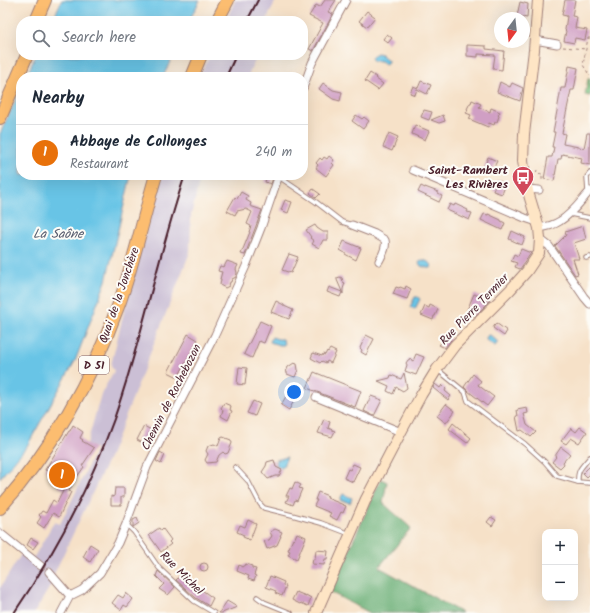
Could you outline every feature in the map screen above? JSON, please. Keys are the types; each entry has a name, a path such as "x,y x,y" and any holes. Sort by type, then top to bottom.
{"main road":[{"path":"38,16 46,0"},
{"path":"43,16 46,9 46,0"},
{"path":"220,16 228,0"},
{"path":"0,105 19,60"},
{"path":"20,72 25,60"},
{"path":"194,72 199,60"},
{"path":"0,118 16,81"},
{"name":"Quai de la Jonchère","path":"0,508 20,484 53,437 96,360 113,319 125,284 155,180"}],"street":[{"path":"308,74 312,63 346,0"},
{"name":"Rue Pierre Termier","path":"316,613 366,499 401,432 437,369 455,345 527,271 539,253 540,239 538,225 527,189 523,161 524,134 538,0"},
{"path":"535,40 557,45"},
{"path":"413,170 538,225 550,226 560,221 569,214 589,192"},
{"name":"Chemin de Rochebozon","path":"70,596 82,590 100,573 118,543 147,468 215,335 246,266 261,228 277,180"},
{"path":"527,189 539,190"},
{"path":"352,225 375,234 385,240 386,244 380,261"},
{"path":"540,239 549,246 590,304"},
{"path":"316,397 401,432"},
{"path":"0,533 41,566"},
{"path":"49,572 70,596 61,613"}],"lane":[{"path":"589,192 587,177 590,173"},
{"path":"284,180 342,222 352,225"},
{"path":"569,214 590,218"},
{"path":"437,369 465,392 468,401 525,444 545,462 557,476 578,482 590,483"},
{"path":"578,482 580,469 590,457"},
{"path":"235,467 248,481 260,504 264,508 321,523 351,534"},
{"name":"Rue Michel","path":"126,524 134,532 159,568 194,600 214,613"},
{"path":"257,597 264,602 291,613"}],"path":[{"path":"590,38 588,38 584,65 590,76"},
{"path":"557,45 586,49"},
{"path":"537,170 536,173 542,174 542,181"}],"shaded area":[{"path":"235,0 276,0 268,16 228,16"},
{"path":"208,60 255,60 250,72 202,72"},
{"path":"161,180 200,180 191,215 190,252 109,458 54,574 54,580 34,613 0,613 0,588 22,553 34,557 54,522 60,524 96,449 87,444 101,394 114,371 111,365 134,271"}],"green space":[{"path":"590,78 590,96 585,95 588,79"},
{"path":"381,479 387,482 383,503 411,528 379,567 462,613 370,613 330,592"}],"water":[{"path":"62,0 200,0 192,16 54,16"},
{"path":"377,53 381,54 388,60 387,63 385,64 381,61 372,60 372,56"},
{"path":"34,60 171,60 165,72 28,72"},
{"name":"La Saône","path":"16,99 16,180 130,180 106,281 75,361 27,446 0,478 0,134"},
{"path":"421,260 427,261 431,264 431,268 421,266 419,263"},
{"path":"415,297 420,299 415,309 410,307"},
{"path":"488,335 498,342 495,346 486,340"},
{"path":"272,337 283,339 284,345 270,342"},
{"path":"287,457 282,468 277,466 276,460"},
{"path":"343,494 352,498 350,503 341,501 340,499"}],"building":[{"path":"325,0 336,0 328,12 333,14 313,51 309,49 323,23 309,16 316,5 320,7"},
{"path":"565,0 575,0 572,16 577,17 575,28 587,30 585,40 575,38 574,43 564,41 567,16 562,15"},
{"path":"520,2 528,4 527,12 518,12"},
{"path":"367,11 375,17 367,27 359,21"},
{"path":"387,34 392,38 388,43 383,39"},
{"path":"467,45 486,46 486,49 504,51 502,70 493,69 495,55 478,54 478,57 467,56"},
{"path":"569,66 578,68 574,90 571,90 562,133 565,134 563,144 584,148 587,133 590,133 590,165 581,163 582,158 562,154 561,159 558,159 554,181 544,179 548,157 552,157 554,147 552,147 555,132 553,132 561,88 565,88"},
{"path":"370,73 383,84 378,90 365,81"},
{"path":"421,81 431,85 427,94 417,89 415,95 410,93 413,86 418,88"},
{"path":"500,82 510,87 512,83 523,88 520,101 497,92"},
{"path":"323,83 333,90 342,92 340,101 333,99 319,89"},
{"path":"472,100 481,104 479,107 490,112 491,108 500,112 497,122 495,122 494,125 489,123 488,127 469,119 471,115 466,113"},
{"path":"424,110 432,112 429,120 421,117"},
{"path":"356,115 362,119 364,117 369,121 363,129 352,121"},
{"path":"443,115 445,121 439,123 431,120"},
{"path":"415,125 429,131 425,140 412,134"},
{"path":"389,133 398,137 392,151 383,147"},
{"path":"329,156 334,160 332,163 334,165 326,176 316,168 318,165 316,163 320,158 322,160 324,157 327,159"},
{"path":"488,157 497,161 492,171 484,168"},
{"path":"266,180 272,180 271,184 265,182"},
{"path":"497,180 506,184 502,194 493,191"},
{"path":"421,186 438,192 438,194 442,196 439,202 418,192"},
{"path":"313,189 320,194 316,198 310,193"},
{"path":"241,192 248,196 246,200 251,203 250,206 262,210 245,255 241,254 250,232 251,226 247,224 252,212 246,209 237,211 235,215 227,211 235,197 237,199"},
{"path":"285,200 292,202 288,213 281,210"},
{"path":"450,204 454,206 455,204 468,210 467,212 472,213 469,220 447,210"},
{"path":"484,214 488,214 505,223 502,230 481,220"},
{"path":"315,225 323,232 328,232 328,240 323,240 319,248 312,244 314,241 310,238 311,237 306,230"},
{"path":"583,226 586,239 574,243 579,259 573,259 578,274 575,275 555,246 566,235 565,232"},
{"path":"512,231 525,237 522,245 509,239"},
{"path":"344,241 361,248 356,260 340,250"},
{"path":"521,249 531,253 520,269 515,267 517,263 511,261 514,254 518,256"},
{"path":"289,254 298,257 291,273 282,270"},
{"path":"227,261 238,265 236,269 236,277 232,279 229,286 225,288 220,285 222,272 218,271 220,266 224,267"},
{"path":"340,277 345,283 343,294 337,280 337,278"},
{"path":"406,286 411,289 407,299 393,294 396,287 405,289"},
{"path":"329,287 342,292 340,297 327,292"},
{"path":"474,294 490,301 475,316 472,315 474,313 467,310"},
{"path":"276,301 293,310 289,319 271,312"},
{"path":"430,305 438,309 433,320 421,315 425,306 429,308"},
{"path":"260,321 271,326 264,343 259,341 252,358 244,354"},
{"path":"496,323 507,331 504,336 493,328"},
{"path":"188,334 198,340 178,377 168,372"},
{"path":"366,335 374,339 366,355 361,352 362,350 360,348"},
{"path":"447,336 451,340 445,348 439,345"},
{"path":"330,349 336,352 331,363 322,361 320,363 311,358 313,353 322,356 323,354 325,355"},
{"path":"416,354 424,357 416,375 405,371 407,365 406,363 410,359 413,361"},
{"path":"294,363 297,364 298,370 295,377 287,374 286,372 288,367"},
{"path":"239,367 247,368 245,385 237,384"},
{"path":"314,372 361,391 355,407 307,388"},
{"path":"404,373 407,388 403,391 396,387 393,394 387,391 389,386 378,381 390,378 391,375 401,379"},
{"path":"473,374 481,381 478,385 494,397 487,406 464,387"},
{"path":"435,384 440,388 442,385 446,389 445,391 451,396 448,400 433,388"},
{"path":"288,393 296,397 289,410 281,405"},
{"path":"371,396 382,400 374,416 364,411"},
{"path":"253,401 260,404 255,416 247,413"},
{"path":"224,403 231,406 230,410 232,411 228,420 221,416 223,410 221,408"},
{"path":"446,404 455,411 446,423 437,416"},
{"path":"527,408 528,413 524,414 527,425 536,432 531,437 522,430 519,431 516,416 518,416 517,410"},
{"path":"324,419 330,422 328,428 335,431 332,437 318,433"},
{"path":"453,423 471,438 467,443 449,429"},
{"path":"73,425 83,432 80,438 83,440 82,441 94,448 82,466 84,467 74,481 69,491 71,492 59,517 53,513 44,528 37,523 41,517 39,515 42,511 46,513 53,500 57,503 64,489 59,487 58,483 49,477 51,473 45,470"},
{"path":"144,426 151,430 145,444 137,440"},
{"path":"580,427 587,432 579,443 571,438 566,444 561,441 571,428 576,432"},
{"path":"223,437 231,440 232,443 228,453 225,454 223,452 219,455 216,462 207,463 205,460 208,454 206,451 208,446 214,444 218,446 221,438"},
{"path":"561,447 570,454 560,468 552,462"},
{"path":"160,452 165,455 161,464 156,461"},
{"path":"274,460 276,467 282,470 279,476 268,479 262,472 267,462"},
{"path":"353,464 360,467 353,482 344,478 348,469 350,470"},
{"path":"590,466 590,474 587,477 583,473"},
{"path":"295,482 301,485 299,488 302,489 297,501 295,500 293,505 286,502 289,496 286,496 290,488 292,489"},
{"path":"115,488 124,488 124,497 121,497 121,505 111,505 111,496 114,497"},
{"path":"318,492 328,496 327,498 346,506 343,513 341,512 337,520 329,516 331,513 314,506 317,500 315,500"},
{"path":"491,517 496,520 492,526 487,522"},
{"path":"137,518 139,523 133,527 133,520"},
{"path":"248,520 256,524 250,540 237,532 240,525 245,527"},
{"path":"159,528 161,531 163,529 171,540 169,542 171,544 161,552 149,535"},
{"path":"275,529 282,532 281,536 277,545 267,549 264,541 269,540 272,536 270,532"},
{"path":"297,533 306,537 297,559 288,555 290,551 288,550"},
{"path":"31,538 38,542 33,549 27,545"},
{"path":"90,544 98,549 90,562 83,557"},
{"path":"316,550 328,551 327,559 325,559 324,565 312,564 313,559 315,559"},
{"path":"202,563 206,563 208,567 206,571 202,571 200,569 200,565"},
{"path":"246,564 256,569 254,581 248,579 249,576 237,571 239,565 242,567"},
{"path":"158,571 175,587 168,595 159,589 164,584 156,576"},
{"path":"181,575 213,598 209,606 196,598 176,580"},
{"path":"270,576 284,582 283,585 286,586 282,596 275,593 276,591 266,587"},
{"path":"296,592 311,598 308,606 292,600"},
{"path":"126,593 133,599 127,607 124,605 121,610 112,603 118,595 123,598"},
{"path":"227,601 237,607 219,613"}],"railway":[{"path":"250,16 258,0"},
{"path":"228,72 234,60"},
{"path":"14,613 43,567 70,519 94,470 104,445 133,359 166,236 183,180"}],"place":[{"name":"Saint-Rambert Les Rivières","path":"523,196"},
{"name":"Abbaye de Collonges","path":"62,475"}]}
